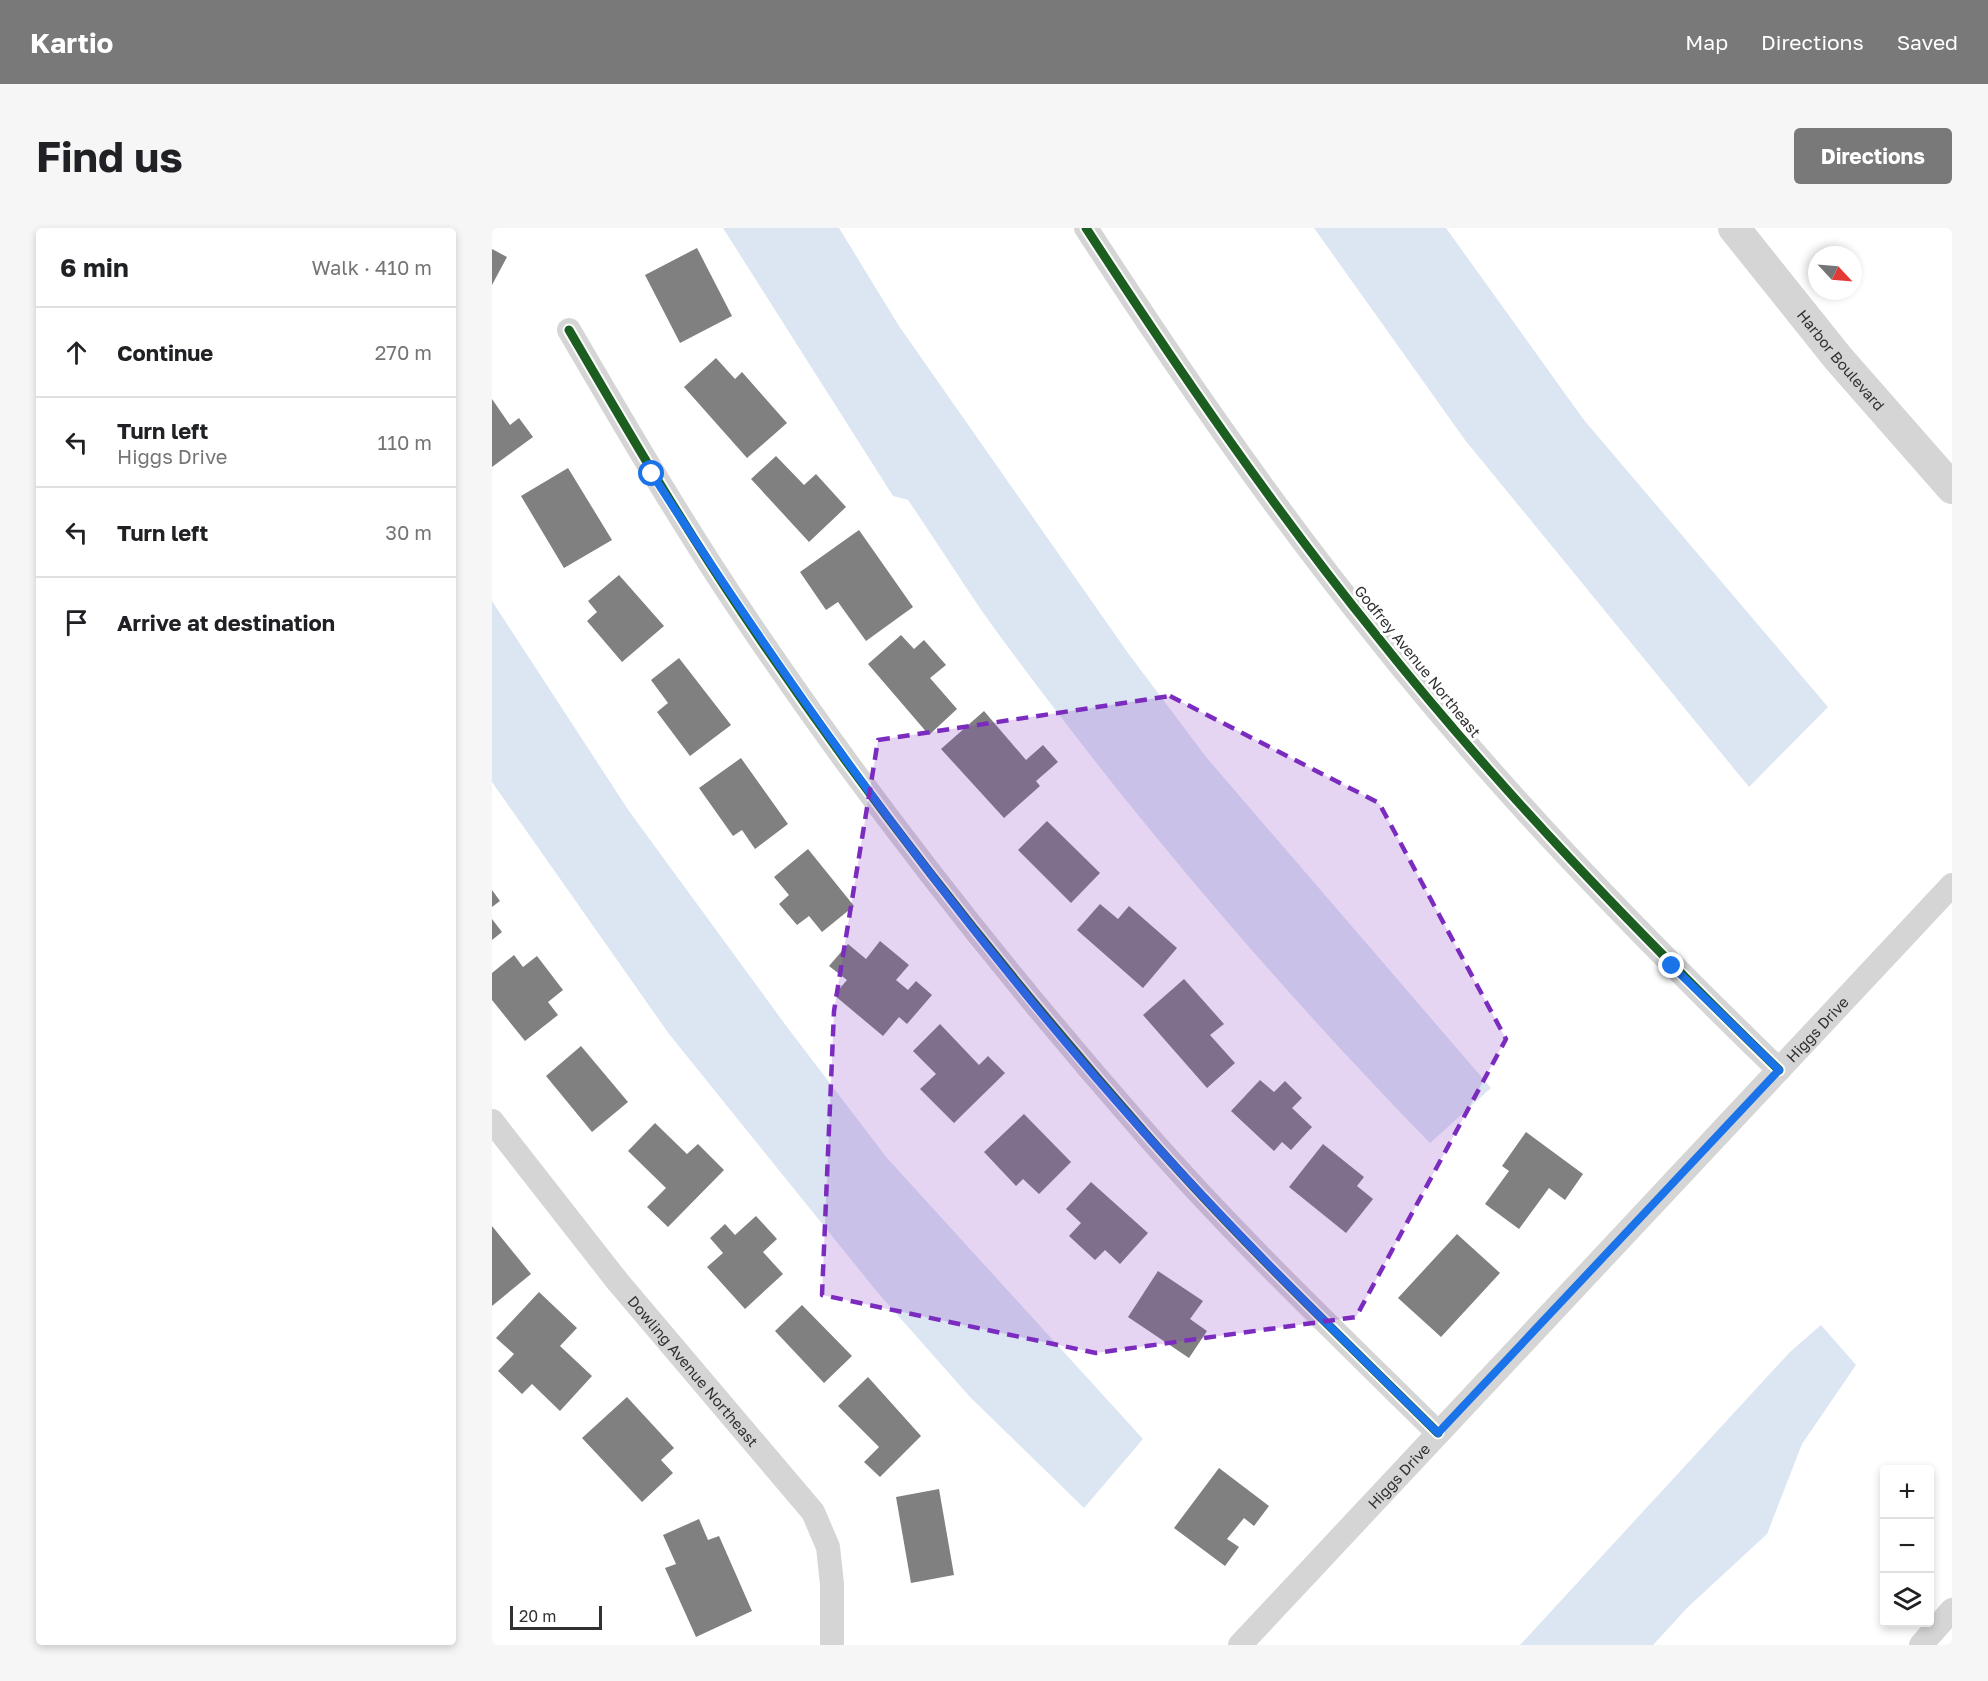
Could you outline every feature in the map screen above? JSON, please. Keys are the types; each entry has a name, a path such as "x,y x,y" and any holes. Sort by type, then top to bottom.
{"street":[{"name":"Godfrey Avenue Northeast","path":"1086,228 1156,336 1240,458 1376,635 1471,749 1569,860 1672,966 1779,1070"},
{"name":"Harbor Boulevard","path":"1734,228 1838,358 1952,488"},
{"path":"569,330 652,474 742,614 837,749 936,882 1040,1011 1148,1137 1261,1258 1438,1433"},
{"name":"Higgs Drive","path":"1240,1645 1952,885"},
{"name":"Dowling Avenue Northeast","path":"492,1121 618,1282 813,1512 828,1547 832,1584 832,1645"},
{"path":"1921,1645 1952,1610"}],"highlighted area":[{"path":"1170,696 1379,803 1506,1039 1356,1317 1096,1353 822,1295 834,1011 878,740"}],"shaded area":[{"path":"723,228 839,228 899,326 1128,653 1206,757 1491,1088 1430,1143 1258,957 1149,828 1044,696 983,612 908,500 893,496"},
{"path":"1314,228 1446,228 1584,420 1828,707 1749,787 1465,440"},
{"path":"492,601 629,811 787,1027 887,1158 1143,1439 1084,1508 970,1397 878,1293 669,1034 492,782"},
{"path":"1821,1325 1856,1365 1802,1444 1767,1534 1688,1607 1653,1645 1520,1645 1790,1352"}],"building":[{"path":"697,248 732,316 680,343 645,275"},
{"path":"492,249 507,257 492,285"},
{"path":"716,358 735,379 742,372 787,423 747,458 684,387"},
{"path":"492,399 510,425 519,418 533,437 492,467"},
{"path":"776,456 804,485 816,474 846,507 809,542 751,479"},
{"path":"568,468 612,540 564,568 521,496"},
{"path":"859,530 913,607 866,641 838,602 826,610 800,572"},
{"path":"619,575 664,626 622,662 587,621 597,612 588,601"},
{"path":"901,635 914,649 924,640 946,665 930,678 957,709 929,735 868,664"},
{"path":"679,658 731,725 690,756 657,712 668,703 651,680"},
{"path":"984,711 1026,760 1043,745 1058,762 1036,781 1040,786 1004,818 941,749"},
{"path":"741,758 788,824 755,849 742,830 733,836 699,788"},
{"path":"1047,821 1100,873 1071,903 1018,850"},
{"path":"808,849 854,906 822,932 809,916 797,925 779,904 789,895 774,877"},
{"path":"492,890 500,901 492,907"},
{"path":"1100,904 1118,919 1129,906 1177,948 1143,988 1077,930"},
{"path":"492,919 502,932 492,940"},
{"path":"880,941 909,965 896,980 908,990 916,981 932,995 907,1024 899,1017 883,1036 834,995 847,980 829,966 848,944 866,959"},
{"path":"514,955 523,967 537,956 563,990 548,1002 558,1015 525,1041 492,1000 492,973"},
{"path":"1184,979 1224,1024 1210,1035 1235,1063 1207,1088 1143,1015"},
{"path":"940,1024 979,1065 988,1056 1005,1073 954,1123 920,1089 936,1074 913,1051"},
{"path":"581,1046 628,1102 592,1132 546,1076"},
{"path":"1260,1080 1274,1092 1285,1081 1302,1098 1292,1108 1312,1127 1291,1150 1282,1142 1274,1151 1231,1111"},
{"path":"1024,1114 1071,1162 1039,1194 1023,1179 1016,1186 984,1152"},
{"path":"655,1123 687,1154 698,1144 724,1170 668,1227 647,1207 666,1188 628,1151"},
{"path":"1526,1132 1583,1174 1565,1200 1549,1188 1519,1229 1485,1204 1509,1171 1502,1166"},
{"path":"1323,1144 1364,1177 1357,1186 1373,1199 1346,1233 1289,1187"},
{"path":"1091,1182 1148,1233 1120,1264 1105,1250 1095,1260 1069,1236 1081,1223 1066,1209"},
{"path":"756,1216 777,1239 763,1252 783,1274 745,1309 707,1267 723,1253 710,1238 725,1224 735,1235"},
{"path":"492,1226 531,1274 492,1306"},
{"path":"1457,1234 1500,1273 1441,1337 1398,1298"},
{"path":"1158,1271 1203,1301 1190,1319 1207,1331 1189,1358 1128,1317"},
{"path":"539,1292 577,1328 560,1346 592,1376 560,1411 532,1384 522,1394 498,1371 514,1354 496,1338"},
{"path":"802,1305 852,1356 824,1383 775,1331"},
{"path":"868,1377 921,1436 880,1477 864,1462 879,1447 838,1406"},
{"path":"627,1397 674,1448 661,1460 673,1473 642,1502 582,1438"},
{"path":"1219,1468 1269,1506 1254,1526 1244,1518 1227,1539 1239,1547 1225,1566 1174,1528"},
{"path":"939,1489 954,1575 911,1583 896,1497"},
{"path":"699,1519 708,1540 719,1536 752,1611 696,1637 665,1568 676,1564 663,1535"}],"cycle path":[{"path":"1086,228 1190,384 1262,486 1337,586 1423,693 1570,859 1673,966 1779,1070"},
{"path":"569,330 675,509 789,682 886,815 987,945 1092,1072 1181,1173 1289,1286 1438,1433"}],"route":[{"path":"652,474 742,614 837,749 936,882 1040,1011 1148,1137 1261,1258 1438,1433 1779,1070 1672,966"}]}
